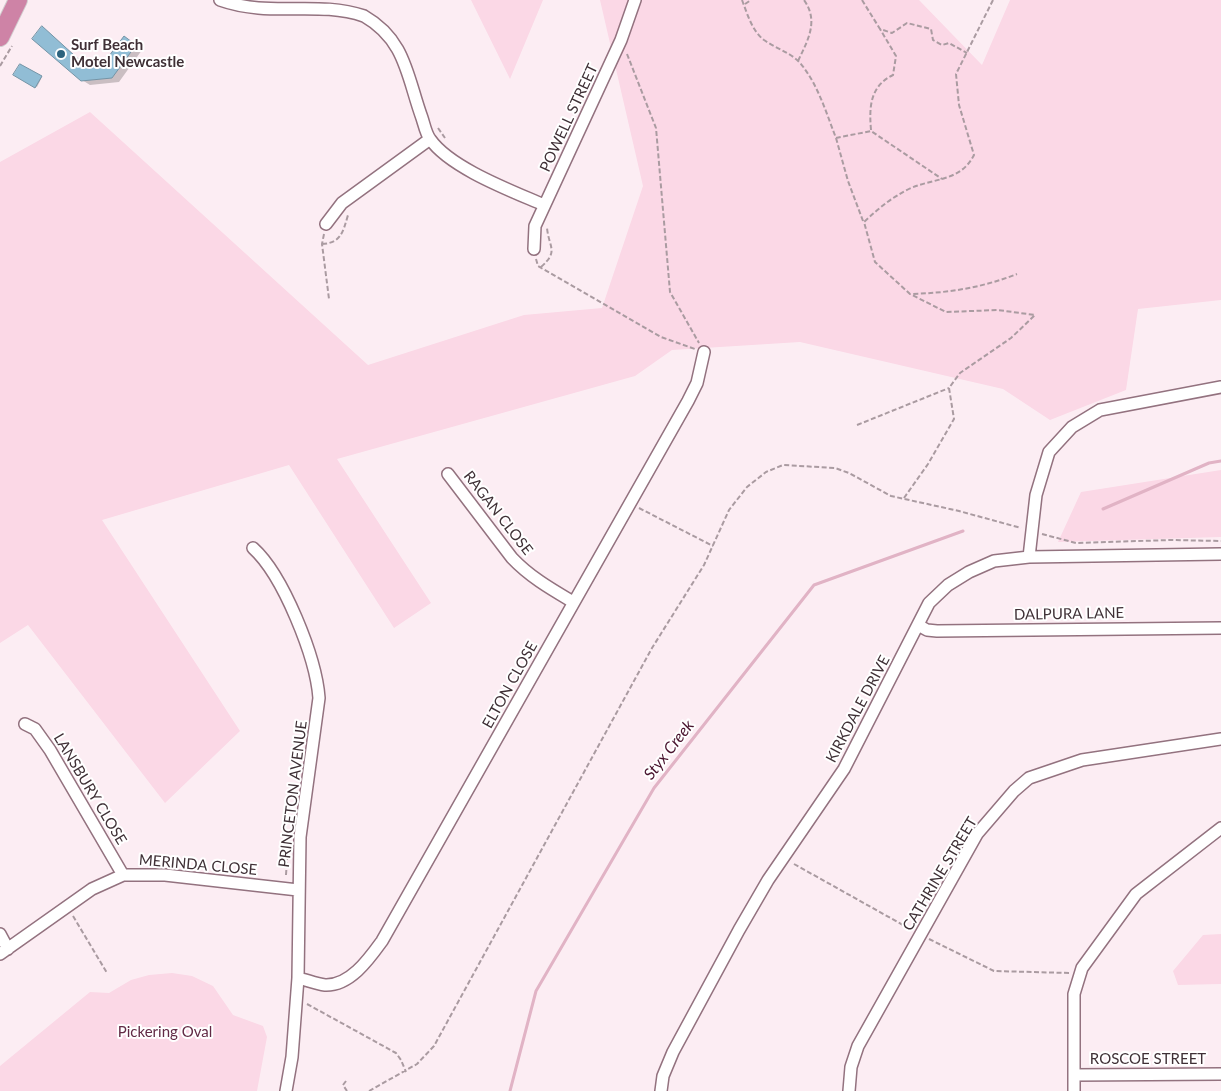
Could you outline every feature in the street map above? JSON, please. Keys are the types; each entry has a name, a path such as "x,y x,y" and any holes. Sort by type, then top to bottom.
{"highway":[{"path":"0,37 18,0"}],"street":[{"path":"220,0 254,8 316,2 341,5 364,16 382,29 398,48 408,68 430,139 448,156 470,171 544,205"},
{"name":"POWELL STREET","path":"534,249 535,226 621,40 635,0"},
{"path":"326,224 342,203 430,139"},
{"name":"ELTON CLOSE","path":"298,978 326,985 338,982 356,972 370,958 382,941 691,395 697,383 704,352"},
{"path":"1029,557 1036,495 1049,452 1072,426 1100,410 1221,387"},
{"name":"RAGAN CLOSE","path":"448,474 523,570 573,602"},
{"name":"PRINCETON AVENUE","path":"253,548 265,559 274,574 309,651 318,677 319,698 300,837 298,978 292,1057 286,1091"},
{"name":"KIRKDALE DRIVE","path":"661,1091 663,1076 673,1052 739,930 783,858 844,769 929,603 948,585 969,572 994,561 1029,557 1221,554"},
{"name":"DALPURA LANE","path":"918,625 927,630 936,631 1221,628"},
{"name":"LANSBURY CLOSE","path":"25,724 34,729 50,750 123,875"},
{"name":"CATHRINE STREET","path":"849,1091 851,1067 858,1046 977,834 1014,790 1029,778 1082,760 1221,739"},
{"path":"1074,1091 1074,994 1080,974 1136,894 1221,828"},
{"name":"MERINDA CLOSE","path":"4,952 92,889 123,875 165,875 298,890"},
{"path":"0,934 4,952"},
{"name":"ROSCOE STREET","path":"1075,1075 1221,1074"}],"path":[{"path":"742,0 751,24 763,39 790,53 798,61 804,68 821,100 836,138 848,181 864,222 876,262 910,294 946,312 998,310 1035,315 1011,338 960,373 949,388 857,425"},
{"path":"744,5 751,0"},
{"path":"798,61 812,29 811,9 804,0"},
{"path":"862,0 896,56 893,75 881,80 871,100 871,131"},
{"path":"864,222 885,201 968,167 974,155 959,105 956,74 993,0"},
{"path":"880,29 892,33 907,23 931,29 933,40 942,45 949,43 967,53"},
{"path":"621,40 656,128 670,292 704,352"},
{"path":"437,127 448,141"},
{"path":"836,138 871,131 942,179"},
{"path":"322,244 335,242 340,239 349,211"},
{"path":"326,224 322,244 329,298"},
{"path":"541,267 550,259 553,251 547,227"},
{"path":"534,249 538,266 661,338 704,352"},
{"path":"910,294 948,293 989,285 1016,274"},
{"path":"904,499 928,464 954,419 949,388"},
{"path":"369,1091 406,1072 421,1061 434,1046 652,648 699,574 729,510 742,492 762,474 778,466 792,464 839,469 884,494 959,511 1023,529"},
{"path":"638,508 713,546"},
{"path":"1037,533 1076,543 1171,540 1221,541"},
{"path":"286,875 286,850 290,840"},
{"path":"783,858 921,934 994,971 1080,974"},
{"path":"66,906 107,973"},
{"path":"309,1005 396,1053 406,1072"},
{"path":"346,1081 343,1085 347,1091"}],"green space":[{"path":"471,0 543,0 510,79"},
{"path":"600,0 919,0 982,65 1010,0 1221,0 1221,300 1138,309 1126,390 1050,420 1003,389 800,342 672,350 635,376 337,459 431,603 394,628 289,465 102,520 240,731 165,803 28,625 0,643 0,162 90,112 368,365 524,315 602,308 643,186"},
{"path":"1221,470 1221,537 1058,542 1081,492"},
{"path":"1221,934 1221,984 1178,985 1173,971 1203,935"},
{"name":"Pickering Oval","path":"172,973 192,976 213,986 233,1015 263,1026 267,1037 257,1091 0,1091 0,1066 90,992 109,993 131,980 149,975"}],"building":[{"name":"Surf Beach Motel Newcastle","path":"42,26 86,66 103,64 124,36 136,45 112,78 81,81 32,39"},
{"path":"20,64 42,76 35,88 13,75"}],"waterway":[{"path":"1103,509 1209,463 1221,461"},
{"name":"Styx Creek","path":"510,1091 536,991 654,788 814,585 963,531"}],"place":[{"name":"Surf Beach Motel Newcastle","path":"61,54"}]}
